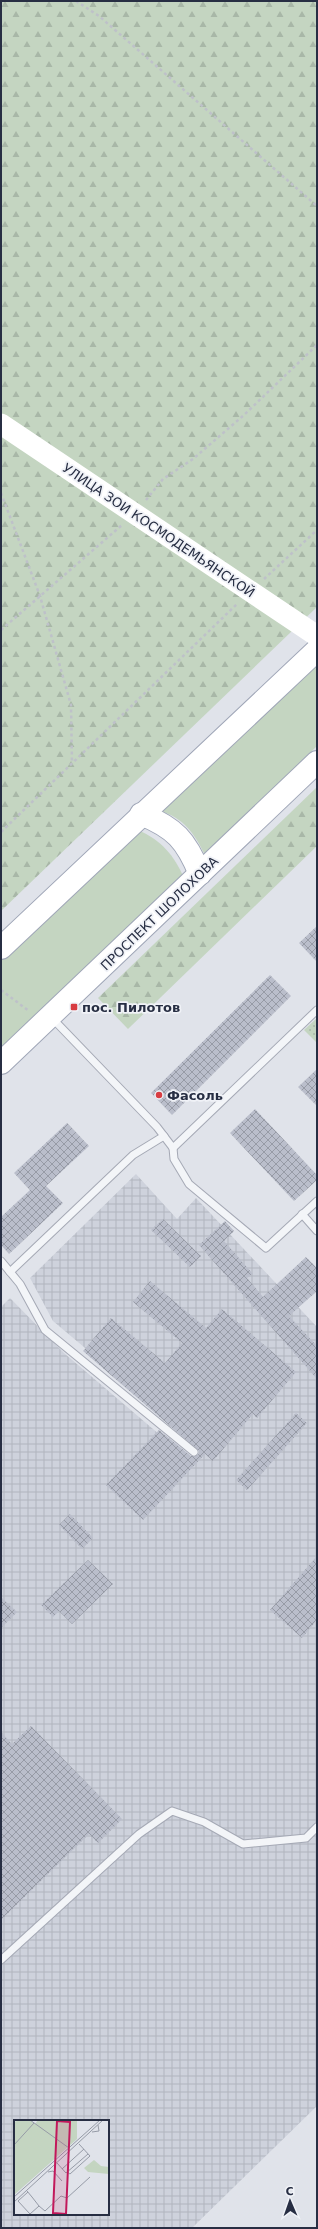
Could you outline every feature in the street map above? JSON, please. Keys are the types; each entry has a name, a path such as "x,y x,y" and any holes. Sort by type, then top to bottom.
{"main road":[{"path":"1,948 141,814 317,650"},
{"name":"ПРОСПЕКТ ШОЛОХОВА","path":"1,1063 317,762"},
{"path":"141,814 157,820 176,833 185,843 200,874"}],"street":[{"name":"УЛИЦА ЗОИ КОСМОДЕМЬЯНСКОЙ","path":"1,424 317,636"}],"lane":[{"path":"173,1148 317,1010"},
{"path":"47,1019 164,1136 173,1148 174,1159 189,1184 266,1248 317,1201"},
{"path":"10,1272 133,1155 164,1136"},
{"path":"302,1214 317,1231"},
{"path":"1,1261 20,1284 45,1330 194,1452"},
{"path":"1,1960 139,1834 172,1811 204,1822 243,1844 306,1838 317,1828"}],"path":[{"path":"76,1 99,16 317,206"},
{"path":"1,630 135,514 163,479 194,459 238,420 317,345"},
{"path":"1,493 40,596 71,705 72,763"},
{"path":"1,832 250,592 317,530"},
{"path":"1,990 47,1019"}],"shaded area":[{"path":"136,1174 177,1219 196,1198 317,1327 317,2106 192,2228 1,2228 1,1307 10,1298 64,1353 194,1464 205,1449 53,1321 30,1278"}],"green space":[{"path":"1,1 317,1 317,607 1,911"},
{"path":"317,665 317,746 205,855 197,840 182,822 160,811"},
{"path":"317,787 317,846 128,1029 98,998"},
{"path":"138,830 153,838 166,849 176,862 184,878 1,1052 1,960"},
{"path":"317,1018 317,1043 304,1030"}],"building":[{"path":"317,926 317,962 299,943"},
{"path":"270,975 291,996 172,1115 151,1093"},
{"path":"317,1069 317,1106 298,1087"},
{"path":"255,1109 317,1175 317,1180 294,1201 230,1133"},
{"path":"67,1123 89,1146 46,1186 63,1203 9,1254 1,1245 1,1217 30,1190 14,1173"},
{"path":"163,1219 201,1256 190,1267 151,1230"},
{"path":"225,1221 234,1231 224,1241 253,1274 247,1278 263,1297 306,1257 317,1268 317,1291 289,1316 317,1346 317,1379 199,1245"},
{"path":"150,1281 206,1328 222,1309 296,1372 257,1418 253,1414 213,1461 205,1454 143,1520 106,1485 159,1430 191,1456 198,1455 199,1451 83,1351 111,1318 165,1363 182,1343 133,1302"},
{"path":"296,1413 307,1423 247,1490 236,1480"},
{"path":"70,1514 93,1538 82,1549 59,1525"},
{"path":"317,1556 317,1620 302,1638 270,1610"},
{"path":"88,1560 113,1584 72,1624 59,1611 53,1617 41,1605"},
{"path":"1,1597 17,1612 1,1628"},
{"path":"31,1726 122,1819 98,1843 89,1834 1,1920 1,1732 12,1744"}],"place":[{"name":"пос. Пилотов","path":"74,1007"},
{"name":"Фасоль","path":"159,1095"}]}
